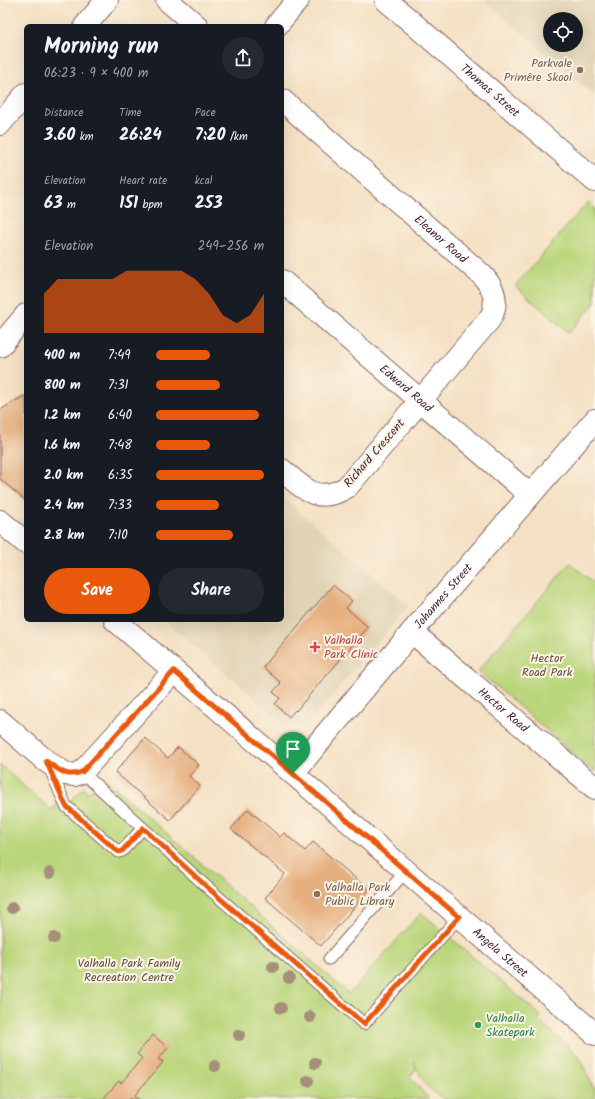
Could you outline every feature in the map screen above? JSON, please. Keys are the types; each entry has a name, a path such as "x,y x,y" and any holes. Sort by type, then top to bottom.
{"street":[{"path":"87,24 107,0"},
{"path":"167,0 194,24"},
{"path":"278,24 298,0"},
{"name":"Thomas Street","path":"386,0 595,181"},
{"path":"0,124 24,96"},
{"name":"Eleanor Road","path":"284,102 482,275 490,284 494,297 494,308 489,320 420,401"},
{"name":"Edward Road","path":"284,283 530,495"},
{"path":"0,346 24,317"},
{"name":"Richard Crescent","path":"284,472 310,493 321,495 337,493 347,487 420,401"},
{"name":"Johannes Street","path":"293,773 412,632 595,420"},
{"path":"0,521 24,541"},
{"name":"Angela Street","path":"117,622 595,1034"},
{"name":"Hector Road","path":"412,632 595,788"},
{"path":"0,721 46,761 66,774 82,772 174,671"}],"lane":[{"path":"46,761 66,806 116,850 119,852 122,851 143,828"},
{"path":"82,772 207,887 364,1024 459,917"},
{"path":"329,959 406,871"}],"shaded area":[{"name":"Parkvale Primêre Skool","path":"484,0 595,0 595,96 544,52 583,52 583,12 543,12 543,51"},
{"path":"284,498 409,606 307,724 287,726 166,622 284,622"}],"green space":[{"path":"588,202 595,209 595,303 569,333 515,286"},
{"name":"Hector Road Park","path":"570,563 595,584 595,772 478,671"},
{"name":"Valhalla Park Family Recreation Centre","path":"0,765 52,811 57,804 64,809 83,788 89,793 103,777 349,994 421,913 423,914 541,1016 538,1020 579,1056 593,1087 595,1087 595,1099 443,1099 425,1083 414,1061 416,1069 410,1077 429,1099 0,1099"}],"building":[{"path":"24,396 24,499 0,479 0,410"},
{"name":"Valhalla Park Clinic","path":"333,585 352,601 346,608 368,627 296,711 295,710 289,717 275,704 280,698 273,692 281,683 263,667"},
{"path":"145,738 168,758 178,747 199,765 189,776 200,786 170,820 115,772"},
{"name":"Valhalla Park Public Library","path":"248,809 280,837 284,833 305,851 313,842 369,890 321,946 265,898 285,874 231,829"},
{"path":"153,1035 168,1048 158,1059 163,1062 135,1095 139,1099 103,1099 119,1081 121,1083 142,1058 137,1054"}],"place":[{"name":"Parkvale Primêre Skool","path":"580,70"},
{"name":"Valhalla Park Clinic","path":"315,647"},
{"name":"Valhalla Park Public Library","path":"317,894"},
{"name":"Valhalla Skatepark","path":"478,1025"}],"route":[{"path":"174,671 293,773 459,917 364,1024 207,887 143,828 122,851 119,852 116,850 66,806 46,761 66,774 82,772 174,671"}]}
